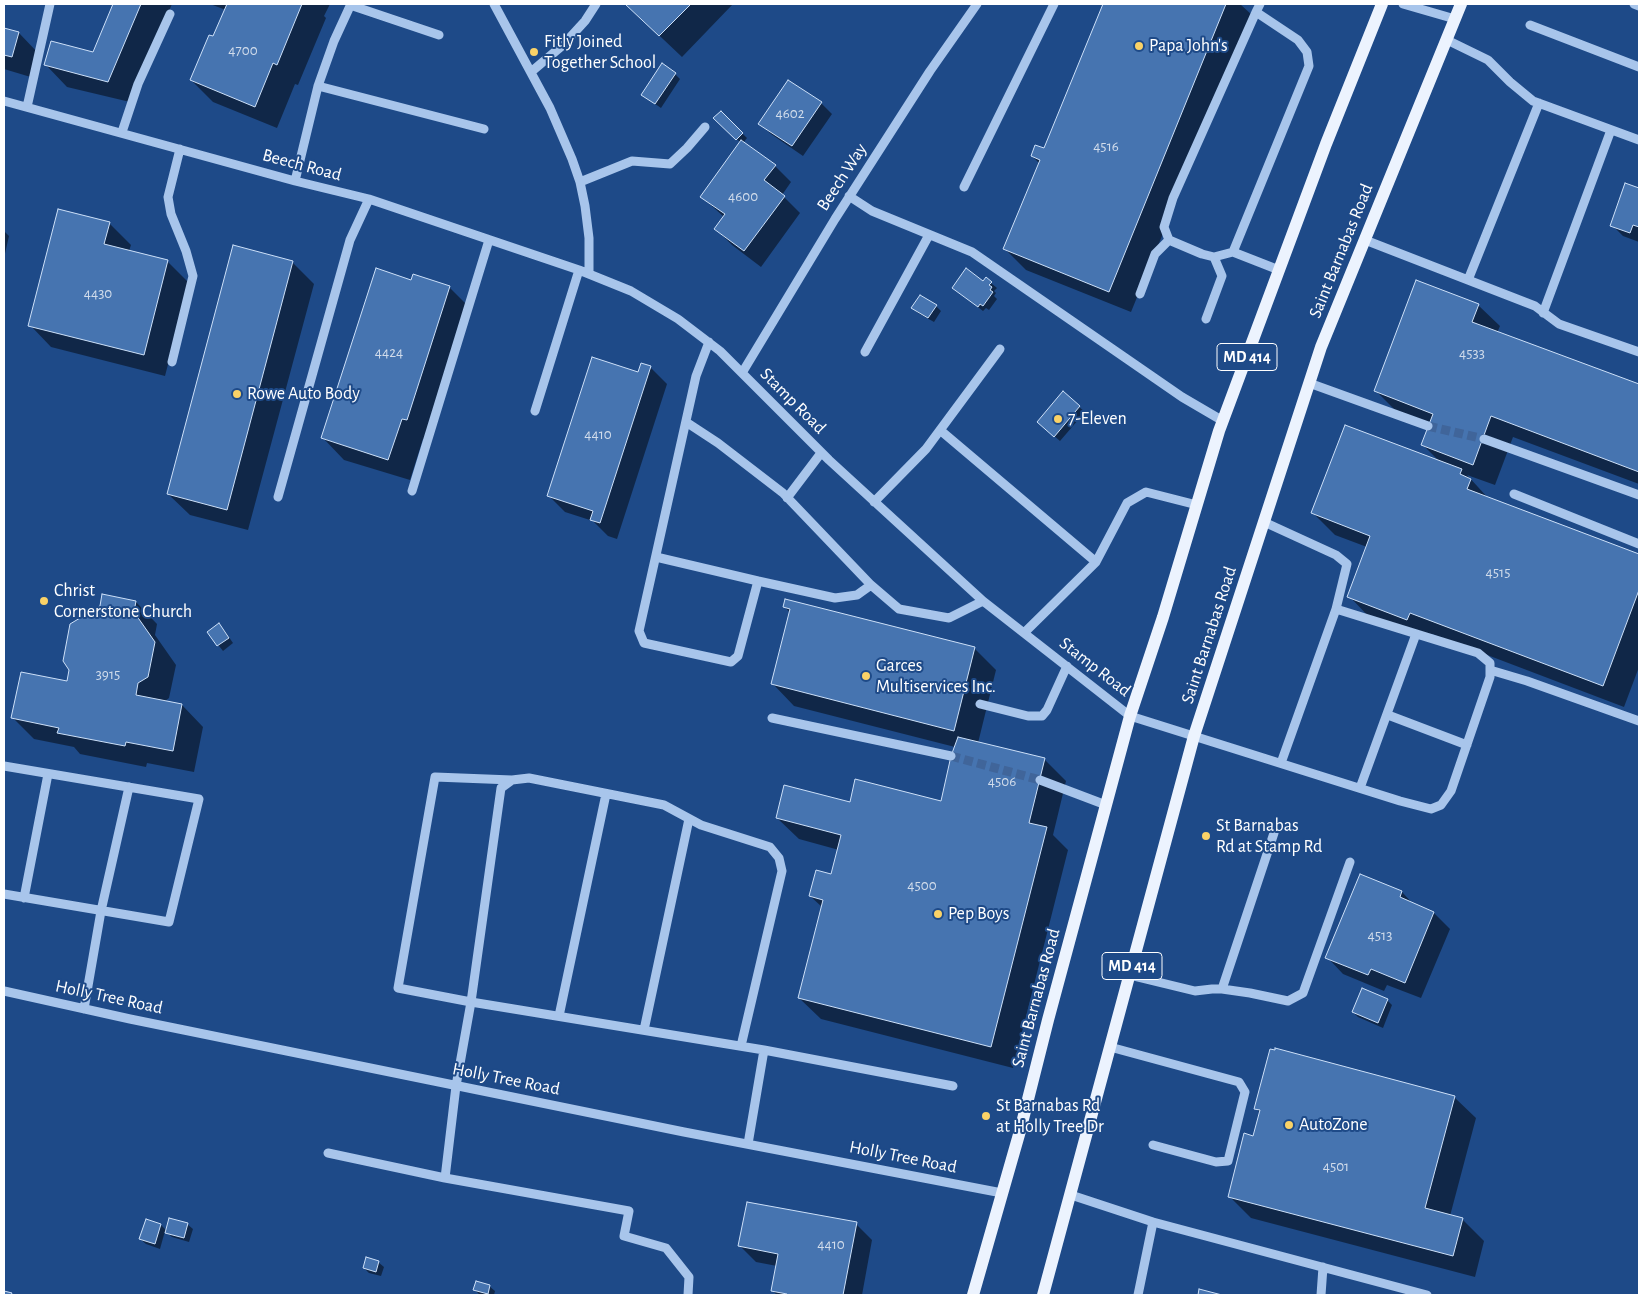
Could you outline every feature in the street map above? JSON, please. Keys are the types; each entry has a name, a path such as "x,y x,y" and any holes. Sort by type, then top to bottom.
{"main road":[{"name":"Saint Barnabas Road","path":"973,1295 1130,716 1163,617 1223,422 1326,144 1382,4"},
{"name":"Saint Barnabas Road","path":"1043,1295 1194,736 1321,347 1461,4"}],"street":[{"path":"27,107 50,4"},
{"path":"295,181 318,86 350,4 439,35"},
{"path":"494,4 550,108 580,182 589,238 589,273"},
{"path":"531,72 563,44 585,21 596,4"},
{"name":"Beech Way","path":"742,373 849,196 930,71 977,4"},
{"path":"964,187 1054,4"},
{"path":"1403,4 1455,19"},
{"path":"1634,4 1639,6"},
{"path":"1233,252 1309,66 1307,52 1298,40 1258,8 1173,198 1164,227 1169,240 1202,254 1214,258 1233,252 1280,270"},
{"path":"122,132 138,84 170,14"},
{"path":"1530,25 1639,67"},
{"path":"1447,40 1488,60 1533,101 1639,140"},
{"path":"318,86 484,129"},
{"name":"Beech Road","path":"4,101 295,181 369,199 589,273"},
{"path":"1468,280 1539,103"},
{"path":"580,182 632,161 670,164 687,148 705,126"},
{"path":"1543,313 1611,130"},
{"path":"172,362 193,276 186,251 171,214 168,197 180,149"},
{"path":"849,196 872,211 972,252 1182,397 1223,422"},
{"path":"278,497 350,240 369,199"},
{"path":"865,352 929,235"},
{"path":"412,491 489,240"},
{"path":"1140,294 1155,254 1169,240"},
{"path":"1365,240 1534,306 1559,324 1639,352"},
{"path":"1206,319 1222,276 1214,258"},
{"path":"535,411 579,270"},
{"name":"Stamp Road","path":"589,273 631,291 678,319 720,351 822,453 983,600 1130,716 1430,809 1441,805 1451,791 1490,677 1490,670"},
{"path":"709,342 696,376 639,631 644,643 731,662 738,656 758,581"},
{"path":"874,502 926,448 1000,349"},
{"path":"1309,383 1428,426"},
{"path":"686,422 718,443 787,498 871,585 899,609 949,618 983,600"},
{"path":"940,430 1096,562"},
{"path":"1484,439 1639,495"},
{"path":"787,498 822,453"},
{"path":"1024,633 1096,562 1127,503 1146,492 1197,505"},
{"path":"1514,494 1639,544"},
{"path":"1264,522 1336,555 1347,564 1336,609 1281,763"},
{"path":"656,557 835,598 857,595 871,585"},
{"path":"1336,609 1478,653 1490,663 1490,670 1527,681 1639,721"},
{"path":"1360,788 1416,634"},
{"path":"980,704 1028,716 1042,716 1047,710 1067,666"},
{"path":"1388,715 1467,745"},
{"path":"772,718 951,756"},
{"path":"4,766 199,799 170,922 4,894"},
{"path":"24,898 48,774"},
{"path":"741,1046 782,871 779,858 770,847 701,826 664,805 529,778 512,780 435,777 398,988 471,1002 764,1050 952,1086"},
{"path":"445,1178 456,1086 471,1002 501,788 512,780"},
{"path":"1040,780 1106,805"},
{"path":"84,1009 102,911 129,787"},
{"path":"559,1016 606,794"},
{"path":"644,1030 689,819"},
{"path":"1222,990 1274,833"},
{"path":"1129,975 1195,991 1212,989 1250,993 1288,1001 1303,993 1350,862"},
{"name":"Holly Tree Road","path":"4,991 456,1086 1002,1193"},
{"path":"1110,1047 1239,1082 1245,1092 1228,1160 1216,1162 1153,1146"},
{"path":"748,1144 764,1050"},
{"path":"328,1153 445,1178 628,1211 624,1236 666,1248 690,1277 688,1295"},
{"path":"1071,1195 1152,1222 1427,1295"},
{"path":"1138,1295 1152,1222"},
{"path":"1321,1295 1323,1268"}],"building":[{"path":"113,4 141,4 108,82 44,65 51,41 93,52"},
{"path":"227,4 302,4 277,65 273,63 255,107 190,80 209,35 213,36"},
{"path":"625,4 691,4 659,36"},
{"path":"1103,4 1226,4 1109,292 1003,249 1040,160 1031,156 1035,145 1044,148"},
{"path":"4,28 19,32 12,57 4,55"},
{"path":"662,63 676,73 655,104 641,95"},
{"path":"788,80 822,102 792,146 758,124"},
{"path":"721,111 743,133 736,140 713,118"},
{"path":"741,140 776,165 764,180 785,196 744,251 714,229 725,214 700,197"},
{"path":"1625,183 1639,188 1639,227 1633,225 1630,233 1610,226"},
{"path":"58,209 110,222 104,244 168,260 144,355 28,326"},
{"path":"233,245 293,261 227,510 167,494"},
{"path":"376,268 411,280 413,274 450,286 407,420 402,419 388,460 321,438"},
{"path":"966,268 983,281 986,277 992,282 989,285 992,287 990,290 993,292 983,306 980,304 978,307 952,288"},
{"path":"1416,280 1479,304 1472,322 1639,384 1639,472 1491,416 1473,465 1421,445 1433,414 1374,391"},
{"path":"920,295 937,305 928,318 911,308"},
{"path":"592,357 638,372 641,363 651,366 600,523 590,520 593,511 547,496"},
{"path":"1063,391 1080,406 1054,437 1037,422"},
{"path":"1345,425 1462,469 1460,474 1471,479 1467,489 1639,554 1639,590 1603,686 1410,613 1407,620 1347,597 1370,536 1311,513"},
{"path":"102,594 136,601 134,612 155,642 148,677 138,683 136,695 182,704 173,751 126,742 125,746 57,733 59,728 11,718 21,672 67,681 69,670 63,661 70,624 100,606"},
{"path":"785,599 975,647 954,731 771,684 790,609 783,607"},
{"path":"219,623 229,638 217,646 207,632"},
{"path":"958,737 1045,758 1029,823 1047,827 991,1047 798,998 823,900 809,896 816,870 831,874 841,835 776,818 784,785 850,802 855,779 941,801 951,756"},
{"path":"1360,874 1402,891 1400,897 1434,912 1405,983 1371,969 1368,975 1325,958"},
{"path":"1362,988 1388,999 1378,1023 1352,1012"},
{"path":"1275,1048 1455,1096 1425,1208 1463,1218 1453,1256 1228,1197 1244,1133 1253,1136 1260,1110 1254,1109 1270,1049 1275,1050"},
{"path":"747,1202 857,1222 843,1295 787,1295 771,1291 778,1254 738,1246"},
{"path":"169,1218 188,1223 184,1238 165,1233"},
{"path":"146,1219 161,1224 155,1244 139,1239"},
{"path":"366,1257 379,1261 376,1272 363,1268"},
{"path":"476,1281 490,1285 488,1294 473,1290"},
{"path":"1199,1289 1222,1295 1198,1295"},
{"path":"4,1291 12,1293 11,1295 4,1295"}],"tunnel":[{"path":"1428,426 1484,439"},
{"path":"951,756 1040,780"}],"place":[{"name":"Papa John's","path":"1139,46"},
{"name":"Fitly Joined Together School","path":"534,52"},
{"name":"Rowe Auto Body","path":"237,394"},
{"name":"7-Eleven","path":"1058,419"},
{"name":"Christ Cornerstone Church","path":"44,601"},
{"name":"Garces Multiservices Inc.","path":"866,676"},
{"name":"St Barnabas Rd at Stamp Rd","path":"1206,836"},
{"name":"Pep Boys","path":"938,914"},
{"name":"St Barnabas Rd at Holly Tree Dr","path":"986,1116"},
{"name":"AutoZone","path":"1289,1125"}]}
